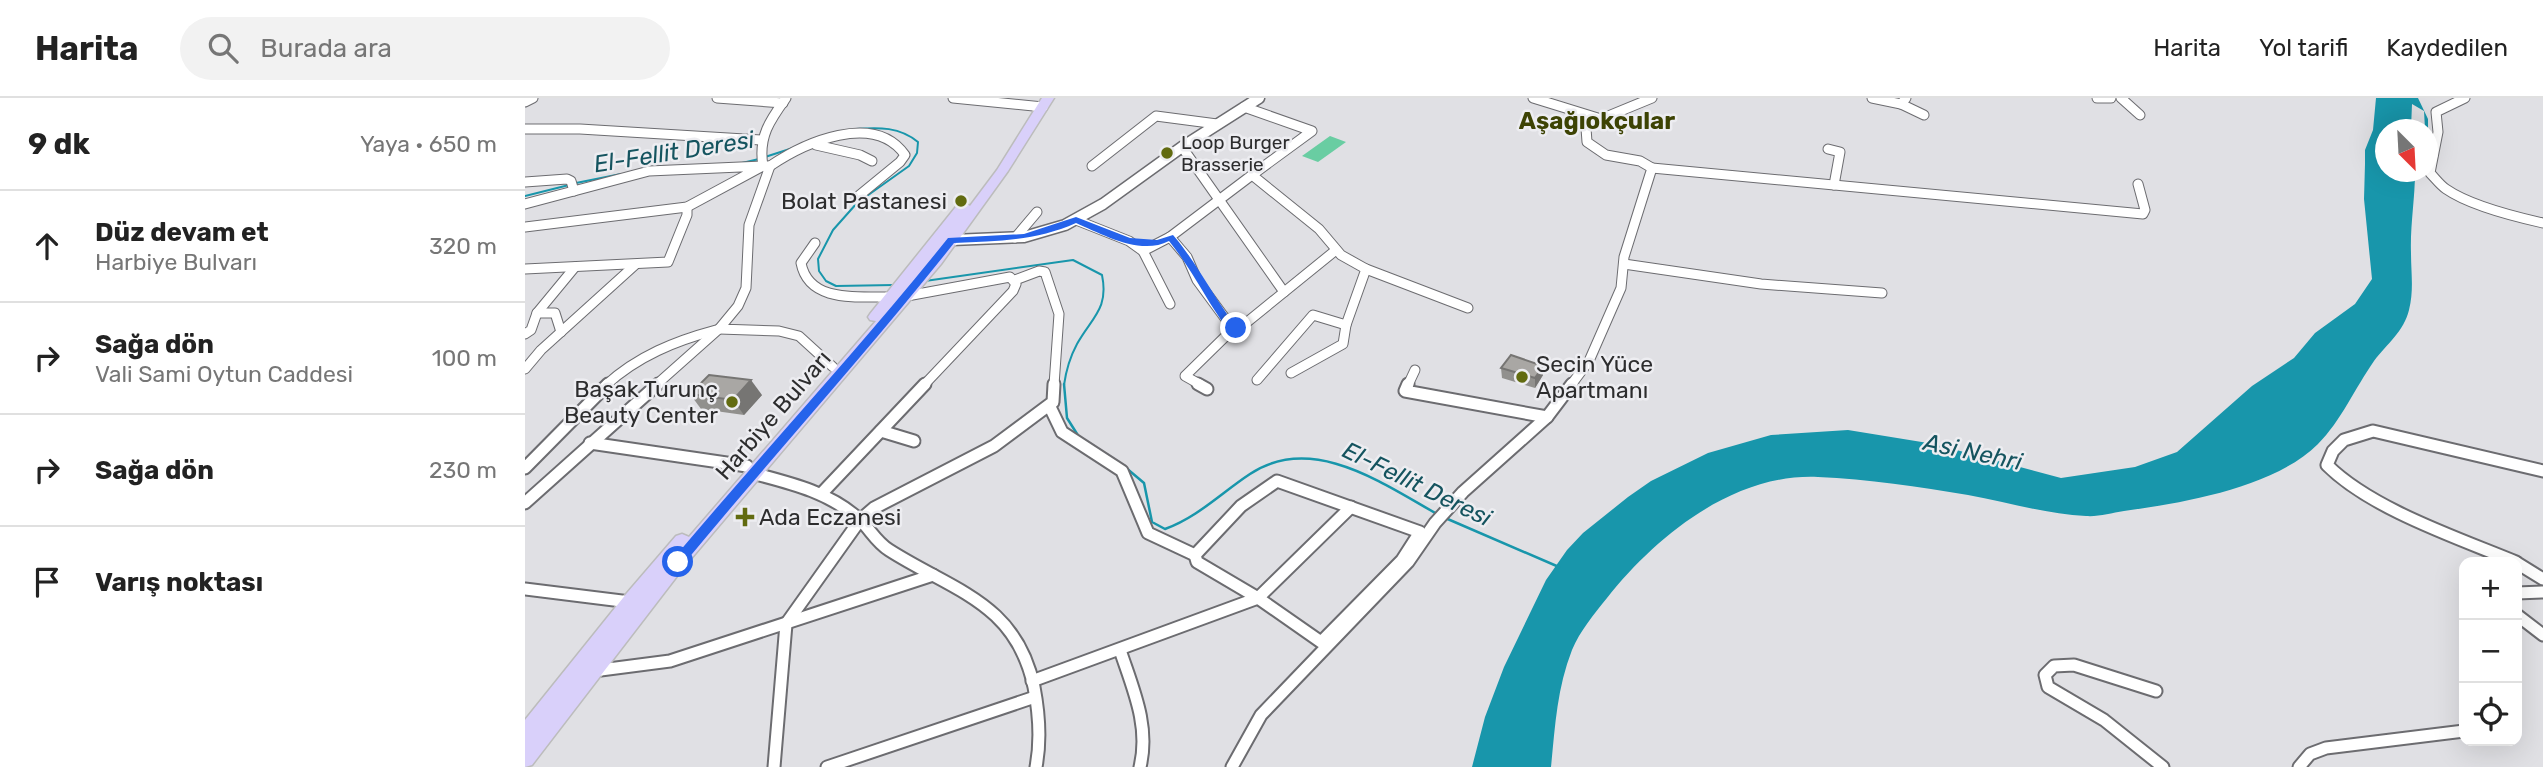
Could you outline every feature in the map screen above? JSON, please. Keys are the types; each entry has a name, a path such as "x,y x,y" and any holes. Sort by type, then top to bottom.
{"main road":[{"name":"Harbiye Bulvarı","path":"525,758 833,367 932,265 952,240 1002,171 1040,102"},
{"name":"Harbiye Bulvarı","path":"525,735 630,602 750,470 899,296 916,267 972,196 1040,102"}],"street":[{"path":"525,102 533,98"},
{"path":"525,503 719,329 738,306 746,288 749,225 763,161 761,140 784,100 717,98"},
{"path":"953,98 1040,102"},
{"path":"952,240 1015,238 1041,233 1076,220 1259,98"},
{"path":"1534,98 1601,119 1652,98"},
{"path":"1873,98 1903,101 1924,115"},
{"path":"2097,98 2111,98"},
{"path":"2120,98 2140,115"},
{"path":"2465,98 2436,112 2438,132 2430,173 2445,189 2456,194 2513,216 2543,223"},
{"path":"1143,251 1170,237 1312,131 1244,107"},
{"path":"1092,166 1156,116 1217,124"},
{"path":"1595,119 1586,128 1587,142 1606,155 1640,161 1652,168 2143,214 2145,210 2138,184"},
{"path":"525,129 594,130 761,140"},
{"path":"525,204 573,186 649,171 763,161 853,133 889,141 903,150 905,155 900,162 856,198"},
{"path":"816,145 860,155 872,161"},
{"path":"1182,147 1284,292"},
{"path":"1828,149 1840,152 1834,185"},
{"path":"525,227 687,207 763,161"},
{"path":"1231,767 1261,715 1408,562 1441,516 1547,417 1588,361 1621,288 1624,264 1652,168"},
{"path":"1252,175 1319,229 1336,250 1366,269 1468,308"},
{"path":"525,182 567,179 573,186"},
{"path":"525,269 668,262 687,215 687,207"},
{"path":"1015,238 1037,212"},
{"path":"1076,220 1129,241 1143,251 1170,303"},
{"path":"1170,237 1187,257 1197,280 1233,329"},
{"path":"1129,241 1158,243"},
{"path":"815,243 801,263 803,280 827,293 899,296 1010,277 1015,280"},
{"path":"1207,389 1185,376 1233,329 1240,327 1336,250"},
{"path":"1624,264 1761,284 1882,293"},
{"path":"525,369 561,332 635,265"},
{"path":"525,334 531,330 537,313 575,267"},
{"path":"1291,373 1343,344 1346,325 1366,269"},
{"path":"774,767 786,624 860,520 874,508 994,446 1050,407 1053,402 1060,329 1056,299 1045,272 1039,271 1015,280"},
{"path":"822,494 1013,291 1015,280"},
{"path":"537,313 555,313 561,332"},
{"path":"1257,380 1313,315 1346,325"},
{"path":"525,468 609,380 647,354 678,339 719,329 779,331 799,336 833,367"},
{"path":"1415,370 1405,391 1547,417"},
{"path":"1050,407 1062,432 1122,471 1148,533 1195,555 1197,562 1258,598 1321,642 1402,559 1420,532 1277,481 1241,506 1195,555"},
{"path":"881,431 914,441"},
{"path":"2505,557 2402,511 2339,479 2327,465 2329,454 2358,432 2373,431 2543,471"},
{"path":"590,443 750,470 806,486 860,520 881,545 999,614 1023,645 1032,681 1041,746 1036,767"},
{"path":"1032,681 1258,598 1351,507"},
{"path":"2522,566 2543,579"},
{"path":"593,671 670,661 933,575"},
{"path":"525,589 630,602"},
{"path":"2522,593 2543,592"},
{"path":"2522,619 2543,635"},
{"path":"1120,650 1140,710 1146,749 1140,767"},
{"path":"2156,691 2074,665 2054,666 2045,675 2048,687 2104,720 2163,767"},
{"path":"827,767 1035,696"},
{"path":"2299,767 2310,754 2326,748 2349,743 2459,732"}],"green space":[{"path":"1330,136 1346,142 1318,162 1302,156"}],"water":[{"path":"2376,98 2418,98 2428,119 2424,119 2424,111 2412,104 2411,119 2375,119 2375,182 2414,182 2411,303 2407,318 2399,331 2374,361 2334,425 2318,444 2299,459 2277,472 2226,491 2173,503 2091,516 2056,513 1931,489 1856,480 1818,477 1787,479 1756,486 1727,497 1673,531 1627,575 1588,623 1572,650 1563,679 1551,767 1472,767 1485,717 1504,667 1546,580 1567,550 1583,533 1651,481 1708,453 1771,435 1848,430 1934,444 2061,478 2135,467 2177,452 2252,386 2294,358 2315,333 2355,304 2372,279 2364,199 2365,150 2373,130"}],"building":[{"path":"1511,355 1543,366 1535,378 1501,368"},
{"path":"709,375 751,380 733,400 690,394"}],"waterway":[{"name":"El-Fellit Deresi","path":"856,129 881,128 904,133 918,142 917,153 909,166 857,203 833,230 818,259 819,271 826,281 836,286 894,285"},
{"name":"El-Fellit Deresi","path":"765,157 796,147"},
{"name":"El-Fellit Deresi","path":"742,163 759,159"},
{"name":"El-Fellit Deresi","path":"576,183 621,174"},
{"name":"El-Fellit Deresi","path":"525,196 569,185"},
{"name":"El-Fellit Deresi","path":"925,281 1073,260 1102,275 1104,287 1101,305 1075,349 1064,385"},
{"name":"El-Fellit Deresi","path":"1064,385 1067,418 1079,437"},
{"name":"El-Fellit Deresi","path":"1125,467 1144,483 1152,522 1165,529 1199,511 1250,474 1274,463 1298,459 1322,460 1346,467 1370,477 1437,514"},
{"name":"El-Fellit Deresi","path":"1443,517 1559,567"}],"place":[{"name":"Loop Burger Brasserie","path":"1167,153"},
{"name":"Bolat Pastanesi","path":"961,201"},
{"name":"Secin Yüce Apartmanı","path":"1522,377"},
{"name":"Başak Turunç Beauty Center","path":"732,402"},
{"name":"Ada Eczanesi","path":"745,517"}],"district":[{"name":"Aşağıokçular","path":"1597,121"}],"route":[{"path":"678,562 952,240 1024,237 1076,220 1129,241 1158,243 1170,237 1187,257 1197,280 1212,302 1233,329 1236,328"}],"water label":[{"name":"Asi Nehri","path":"1973,452"}]}
